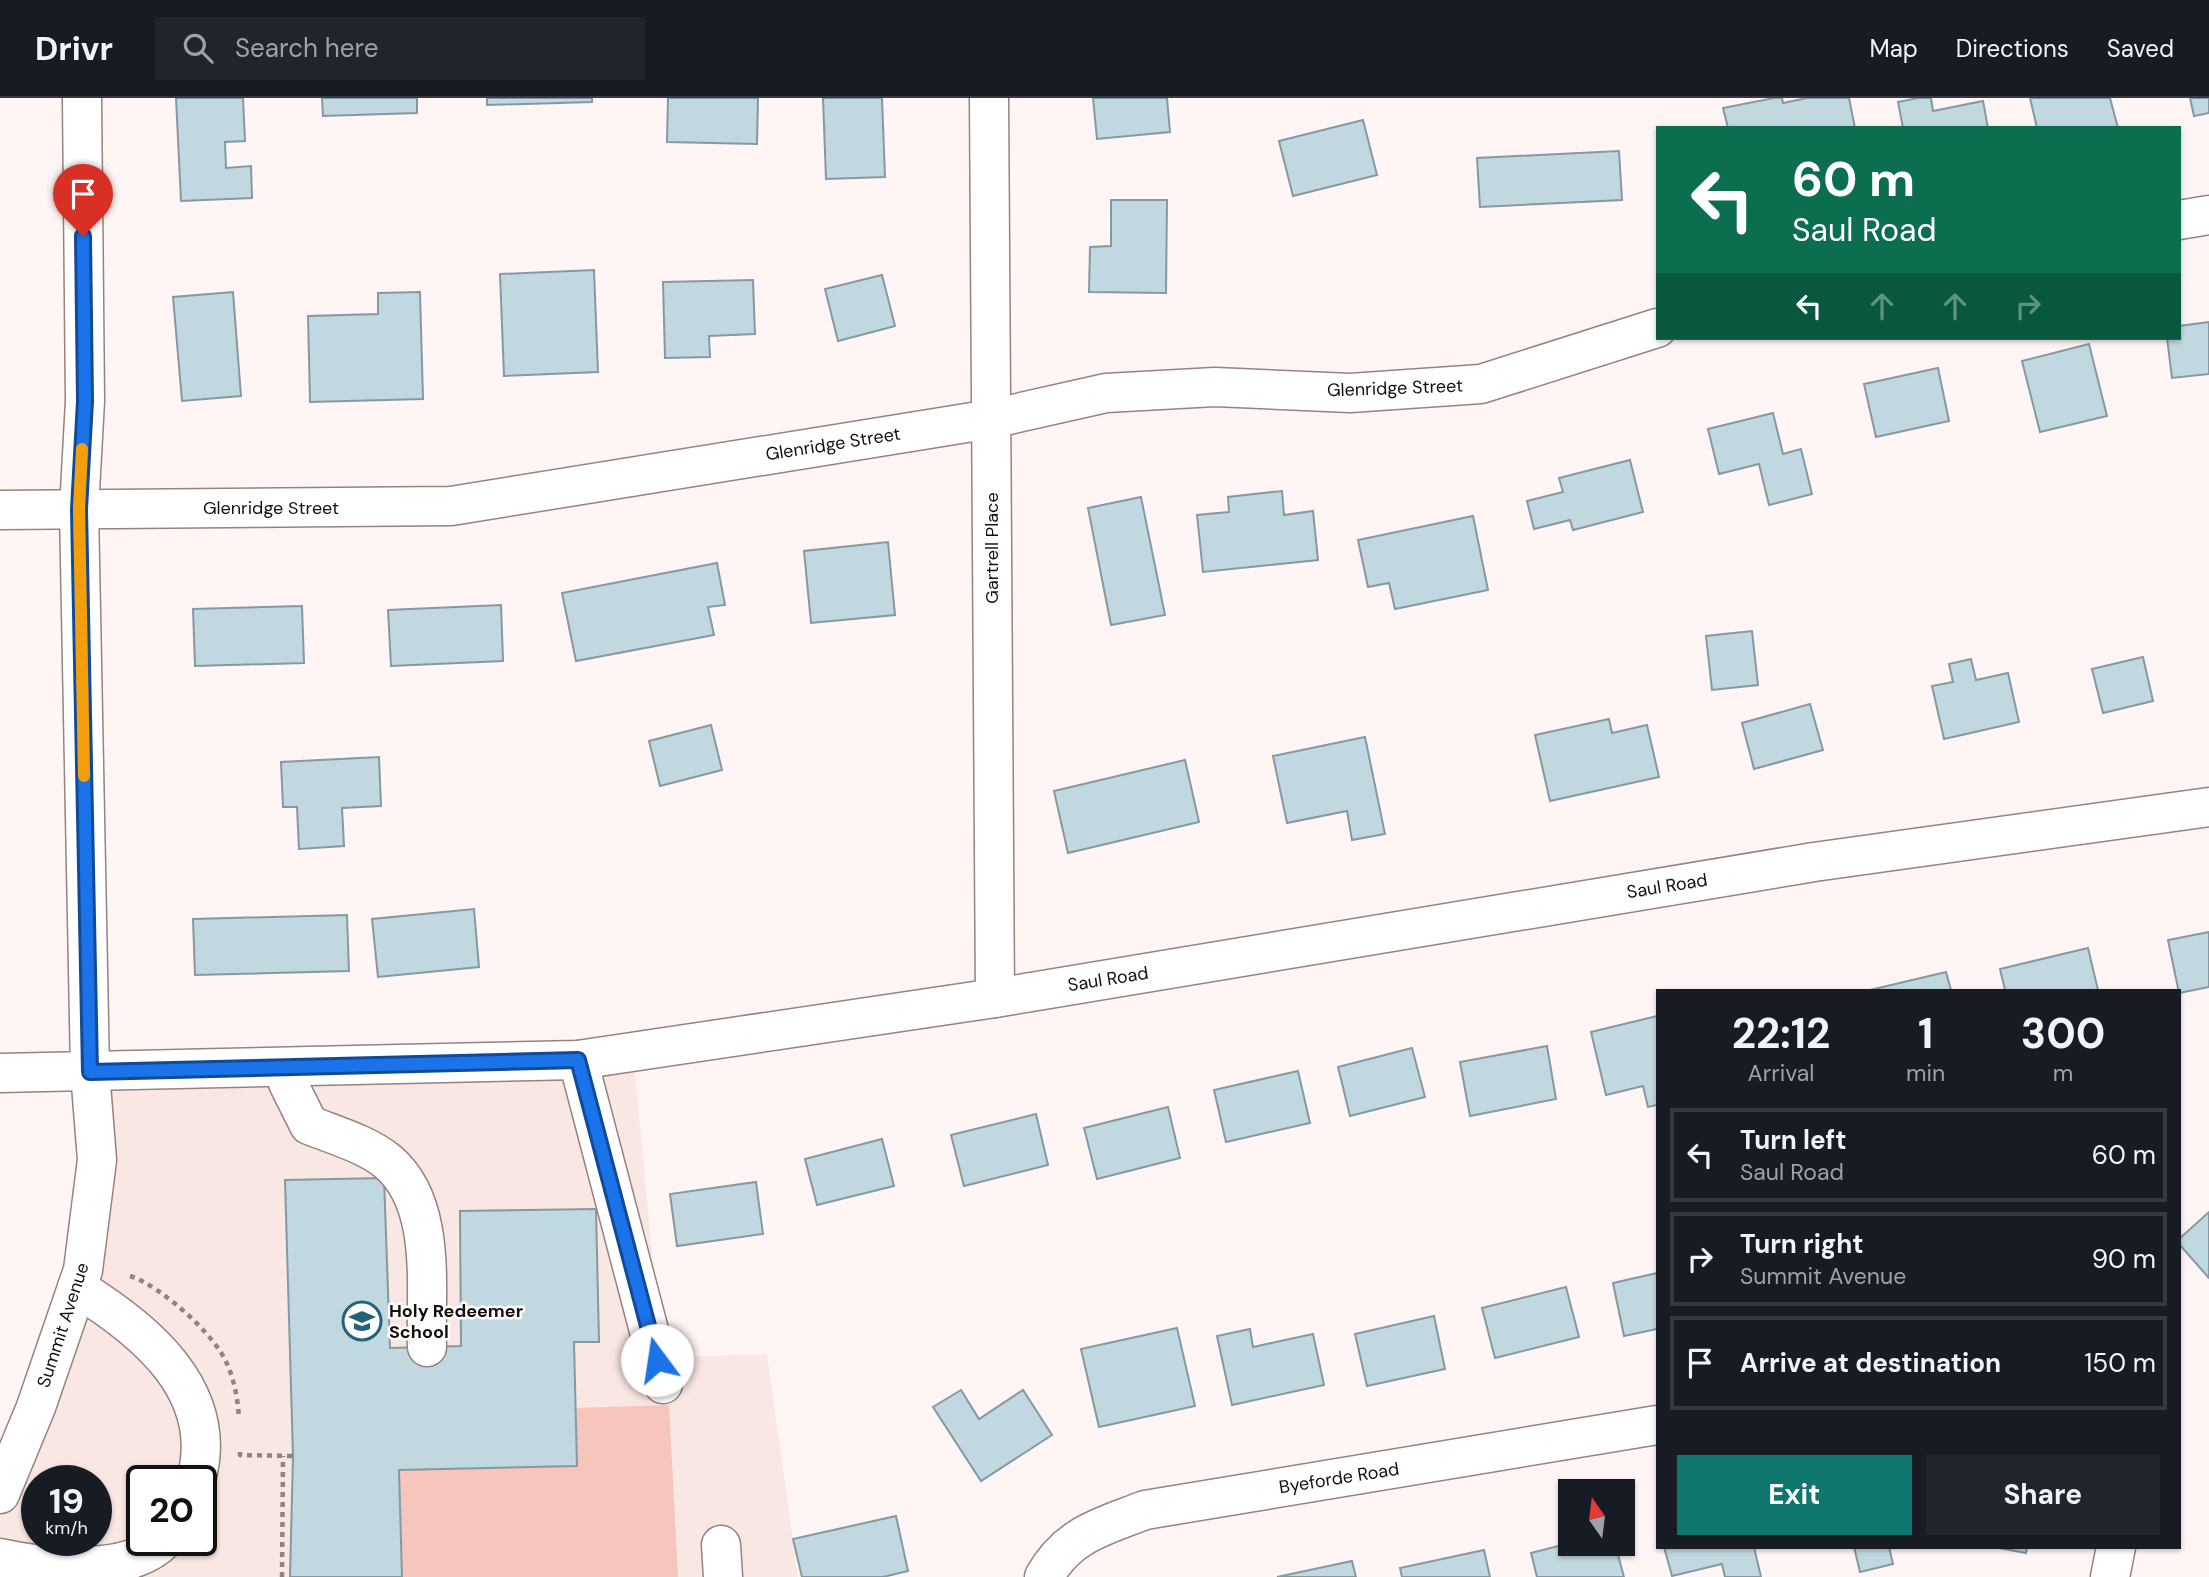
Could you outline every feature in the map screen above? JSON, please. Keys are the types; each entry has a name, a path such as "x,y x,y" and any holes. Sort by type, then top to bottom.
{"street":[{"name":"Summit Avenue","path":"0,1494 36,1408 83,1270 97,1160 90,1072 79,509 85,401 82,98"},
{"name":"Gartrell Place","path":"989,98 995,998"},
{"path":"2181,220 2209,215"},
{"name":"Glenridge Street","path":"0,510 451,506 991,419 1106,393 1215,387 1350,393 1481,384 1656,328"},
{"name":"Saul Road","path":"0,1073 578,1060 995,998 1814,862 2209,807"},
{"path":"578,1060 663,1384"},
{"path":"289,1068 288,1083 309,1125 352,1142 386,1160 400,1174 414,1197 424,1238 427,1347"},
{"path":"77,1288 120,1315 180,1376 194,1407 201,1465"},
{"name":"Byeforde Road","path":"1044,1577 1056,1556 1081,1536 1144,1510 1656,1426"},
{"path":"2110,1577 2116,1549"},
{"path":"0,1558 28,1564 64,1566 131,1560 139,1556"}],"path":[{"path":"282,1577 283,1456"}],"shaded area":[{"name":"Holy Redeemer School","path":"633,1051 662,1358 767,1354 798,1577 0,1577 0,1494 83,1270 90,1072"},
{"path":"669,1405 678,1577 402,1577 399,1470 577,1465 576,1408"}],"building":[{"path":"176,98 243,98 245,141 225,142 226,168 251,166 252,198 181,201"},
{"path":"322,98 417,98 417,113 323,116"},
{"path":"487,98 592,98 592,102 487,105"},
{"path":"668,98 758,98 757,144 667,142"},
{"path":"823,98 882,98 885,177 826,179"},
{"path":"1093,98 1167,98 1170,132 1097,139"},
{"path":"1774,98 1782,98 1783,103 1807,98 1849,98 1855,126 1728,126 1723,108"},
{"path":"1931,98 1933,111 1983,101 1988,126 1903,126 1898,102"},
{"path":"2030,98 2110,98 2117,126 2037,126"},
{"path":"2190,98 2209,98 2209,113 2194,116"},
{"path":"1363,120 1377,175 1293,196 1279,141"},
{"path":"1619,151 1622,200 1480,207 1477,158"},
{"path":"1111,200 1167,200 1166,293 1089,292 1090,247 1111,246"},
{"path":"594,270 598,372 504,376 500,274"},
{"path":"882,275 895,326 838,341 825,289"},
{"path":"753,280 755,334 709,336 710,357 665,358 663,282"},
{"path":"233,292 241,396 182,401 173,297"},
{"path":"420,292 423,399 310,402 308,316 378,314 378,293"},
{"path":"2209,322 2209,374 2172,378 2167,340 2181,340 2181,326"},
{"path":"2089,344 2107,416 2040,432 2022,361"},
{"path":"1938,368 1949,421 1876,437 1864,384"},
{"path":"1773,413 1783,454 1801,449 1812,494 1769,505 1759,464 1719,474 1708,429"},
{"path":"1630,460 1643,512 1573,530 1570,520 1534,529 1527,501 1563,492 1559,478"},
{"path":"1282,491 1284,515 1313,511 1318,560 1203,572 1197,515 1229,512 1228,497"},
{"path":"1141,497 1165,615 1111,625 1088,508"},
{"path":"1473,516 1488,590 1395,609 1389,583 1368,587 1358,540"},
{"path":"888,542 895,615 811,623 804,551"},
{"path":"717,563 725,605 708,607 714,635 576,661 562,593"},
{"path":"501,605 503,661 391,666 388,610"},
{"path":"302,606 304,663 195,666 193,609"},
{"path":"1752,631 1758,685 1712,690 1706,636"},
{"path":"2143,657 2153,701 2103,713 2092,669"},
{"path":"1971,659 1976,680 2008,673 2019,722 1944,739 1932,686 1953,682 1949,664"},
{"path":"1810,704 1823,750 1754,769 1742,723"},
{"path":"1609,719 1612,733 1647,725 1659,777 1550,801 1535,735"},
{"path":"711,725 722,770 660,786 649,741"},
{"path":"1365,737 1385,834 1352,840 1347,811 1287,823 1273,756"},
{"path":"379,757 381,806 342,808 344,846 299,849 297,807 283,807 281,762"},
{"path":"1185,760 1199,822 1068,853 1054,791"},
{"path":"474,909 479,967 378,977 372,919"},
{"path":"347,915 349,971 195,975 193,919"},
{"path":"2209,932 2209,987 2181,993 2168,940"},
{"path":"2088,948 2098,989 2005,989 2000,969"},
{"path":"1946,972 1951,989 1874,989"},
{"path":"1656,1016 1656,1105 1648,1107 1643,1086 1606,1095 1591,1032"},
{"path":"1547,1046 1556,1099 1470,1116 1460,1062"},
{"path":"1412,1048 1425,1097 1350,1116 1338,1067"},
{"path":"1298,1071 1310,1123 1226,1142 1214,1090"},
{"path":"1168,1107 1180,1158 1097,1179 1084,1128"},
{"path":"1036,1114 1048,1165 964,1186 951,1135"},
{"path":"882,1139 894,1186 817,1205 805,1159"},
{"name":"Holy Redeemer School","path":"384,1178 390,1348 461,1346 460,1211 596,1209 599,1342 574,1342 577,1466 399,1470 402,1577 290,1577 293,1456 285,1180"},
{"path":"756,1182 763,1234 677,1246 670,1194"},
{"path":"2209,1212 2209,1278 2181,1246 2181,1237"},
{"path":"1656,1273 1656,1329 1624,1336 1613,1283"},
{"path":"1566,1287 1579,1337 1495,1358 1482,1308"},
{"path":"1434,1316 1445,1369 1367,1386 1355,1334"},
{"path":"1177,1328 1195,1406 1099,1427 1081,1349"},
{"path":"1250,1329 1253,1347 1313,1334 1324,1385 1232,1405 1217,1336"},
{"path":"961,1390 979,1419 1023,1390 1052,1435 981,1481 933,1407"},
{"path":"896,1516 908,1571 883,1577 802,1577 793,1539"},
{"path":"1558,1546 1558,1556 1618,1556 1624,1577 1537,1577 1531,1553"},
{"path":"1665,1549 1754,1549 1761,1577 1725,1577 1722,1564 1672,1576"},
{"path":"1854,1549 1889,1549 1893,1564 1860,1572"},
{"path":"2005,1549 2027,1549 2026,1553"},
{"path":"1484,1550 1490,1577 1402,1577 1400,1568"},
{"path":"1352,1561 1356,1577 1277,1577"}],"slow traffic":[{"path":"82,449 79,509 84,776"}],"place":[{"name":"Holy Redeemer School","path":"362,1321"}],"route":[{"path":"83,236 85,401 79,509 90,1072 578,1060 657,1360"}]}
